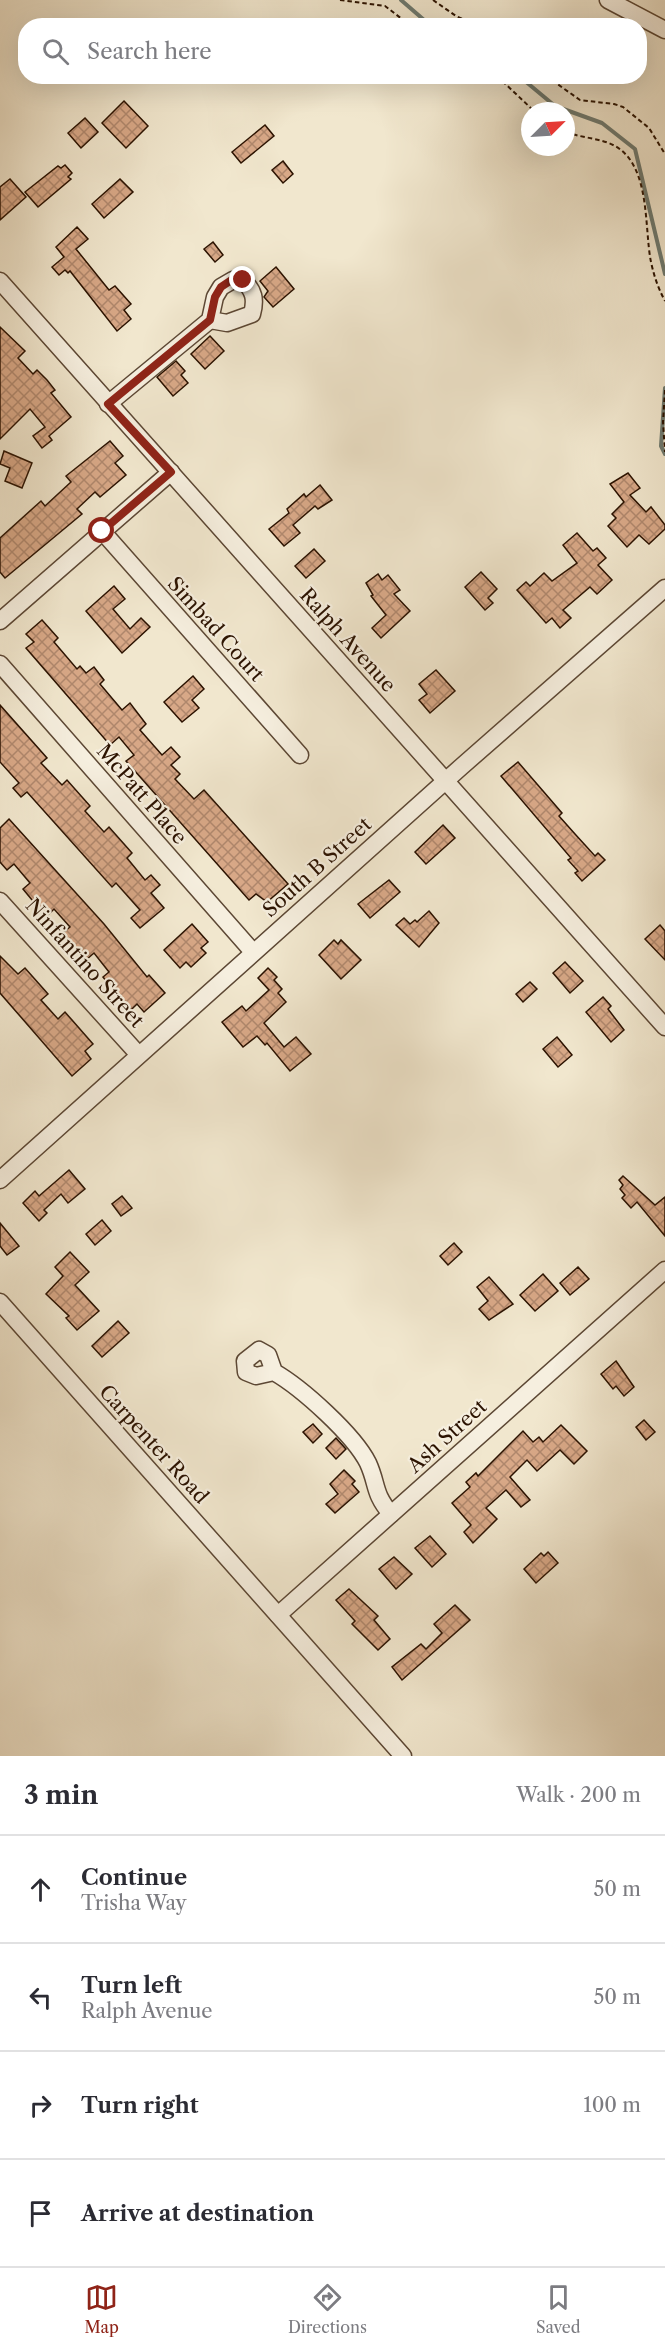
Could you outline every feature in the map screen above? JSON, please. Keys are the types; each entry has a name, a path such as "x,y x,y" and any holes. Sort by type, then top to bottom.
{"street":[{"path":"608,0 642,18"},
{"path":"647,21 665,30"},
{"name":"Ralph Avenue","path":"0,281 665,1027"},
{"path":"108,404 210,320"},
{"path":"0,621 171,472"},
{"name":"Simbad Court","path":"102,531 300,755"},
{"name":"South B Street","path":"0,1180 138,1054 665,588"},
{"name":"McPatt Place","path":"0,664 253,952"},
{"name":"Ninfantino Street","path":"0,901 138,1054"},
{"name":"Ash Street","path":"278,1615 665,1270"},
{"name":"Carpenter Road","path":"0,1302 278,1615"},
{"path":"274,1372 291,1382 326,1414 361,1452 368,1464 379,1500 391,1514"},
{"path":"278,1615 403,1756"}],"path":[{"path":"340,0 385,6 401,18"},
{"path":"433,0 460,18"},
{"path":"505,84 524,102"},
{"path":"556,84 571,96 592,103 614,104 633,114 649,128 665,154"},
{"path":"575,134 613,145 634,167 646,210 650,260 665,301"},
{"path":"665,390 663,422 665,452"}],"building":[{"path":"124,101 148,126 126,148 102,123"},
{"path":"85,118 98,132 81,148 68,133"},
{"path":"265,125 274,136 241,163 232,152"},
{"path":"283,161 293,174 283,183 272,170"},
{"path":"65,165 72,173 68,177 71,179 38,207 25,192 58,166 61,168"},
{"path":"10,179 26,197 0,220 0,187"},
{"path":"120,179 133,192 104,218 92,204"},
{"path":"77,227 88,239 76,249 109,290 115,286 131,304 124,310 131,319 117,331 70,271 68,273 65,270 59,275 52,267 64,257 56,247"},
{"path":"213,242 223,255 215,262 204,249"},
{"path":"276,267 294,289 273,307 264,297 268,291 260,281"},
{"path":"0,327 25,351 18,358 33,374 37,370 47,380 55,390 51,393 71,417 49,436 52,440 42,448 33,436 45,427 30,409 0,439"},
{"path":"210,336 224,351 205,369 191,354"},
{"path":"176,361 185,371 181,375 188,383 173,396 157,377"},
{"path":"110,441 123,456 115,463 126,475 100,497 95,492 77,509 82,514 5,578 0,572 0,538 41,501 45,506 71,482 66,476"},
{"path":"4,451 32,463 22,488 5,481 10,468 0,464"},
{"path":"628,473 640,488 630,495 646,512 651,507 665,525 665,529 649,544 639,535 627,547 608,526 616,518 612,514 624,502 610,484"},
{"path":"320,485 332,500 318,509 315,506 293,525 300,533 284,546 269,529 289,513 287,509 304,494 306,497"},
{"path":"577,533 593,551 597,548 606,558 598,565 612,580 597,594 590,587 563,610 571,618 560,628 552,618 546,623 517,590 526,582 530,586 544,573 552,581 577,563 563,545"},
{"path":"314,549 325,561 306,578 295,566"},
{"path":"481,572 497,589 488,598 493,603 485,610 465,587"},
{"path":"378,574 382,580 388,575 400,590 394,594 410,611 381,638 372,628 386,615 371,596 373,595 366,583"},
{"path":"114,586 125,599 113,609 130,629 141,618 150,627 122,653 86,611"},
{"path":"42,620 58,638 54,642 77,669 80,666 86,673 94,667 104,680 100,684 122,710 130,703 146,724 140,730 162,755 171,747 180,757 171,765 180,774 175,779 194,799 204,790 288,884 267,902 256,894 249,900 126,761 134,755 119,737 110,745 26,648 34,642 26,634"},
{"path":"436,670 455,691 430,713 419,700 427,694 419,684"},
{"path":"193,676 204,689 192,700 199,708 182,722 164,702"},
{"path":"0,705 47,758 41,763 62,785 67,780 90,806 85,811 104,832 109,827 132,853 127,858 145,880 151,875 160,885 151,893 164,908 140,928 131,918 140,910 116,883 112,887 27,792 21,797 13,788 19,783 0,762"},
{"path":"518,762 562,813 559,816 595,856 598,853 605,860 582,881 575,873 578,871 568,860 571,858 501,776"},
{"path":"9,819 104,924 147,977 149,975 165,993 144,1012 137,1004 131,1010 112,988 103,977 109,972 94,953 86,960 72,944 63,933 70,927 54,909 47,916 37,906 23,889 30,883 14,864 7,870 0,862 0,828"},
{"path":"443,825 455,838 426,864 415,852"},
{"path":"389,880 400,892 370,918 358,904"},
{"path":"429,911 439,923 419,947 396,925 404,918 410,924 415,920 417,922"},
{"path":"192,924 208,942 201,948 206,953 191,967 186,962 180,968 164,950"},
{"path":"660,925 665,931 665,960 645,939"},
{"path":"334,940 338,944 341,940 361,960 341,979 319,955"},
{"path":"0,956 18,974 25,968 48,994 41,1000 58,1019 65,1012 93,1044 85,1051 91,1059 72,1076 0,993"},
{"path":"565,962 583,981 570,993 553,973"},
{"path":"268,968 277,977 274,980 282,989 278,993 286,1002 264,1023 284,1047 296,1037 311,1054 290,1071 267,1043 265,1045 257,1036 243,1047 222,1022 242,1006 246,1011 269,990 258,978"},
{"path":"530,982 537,989 523,1002 516,994"},
{"path":"603,997 611,1006 608,1009 624,1030 611,1042 586,1012"},
{"path":"557,1037 572,1055 558,1067 543,1049"},
{"path":"69,1170 85,1189 68,1203 61,1194 44,1210 47,1213 39,1221 23,1203 35,1191 39,1196"},
{"path":"623,1176 655,1205 665,1197 665,1236 637,1202 631,1208 622,1198 625,1195 620,1189 623,1185 619,1180"},
{"path":"122,1196 132,1208 121,1216 112,1204"},
{"path":"102,1220 111,1231 95,1245 86,1234"},
{"path":"0,1223 19,1246 7,1255 0,1246"},
{"path":"454,1243 462,1252 448,1265 440,1256"},
{"path":"70,1252 89,1272 75,1285 99,1311 77,1330 66,1318 69,1316 46,1294 63,1276 55,1267"},
{"path":"578,1267 589,1279 570,1295 560,1283"},
{"path":"543,1274 558,1291 535,1311 520,1295"},
{"path":"489,1277 513,1304 489,1320 479,1309 488,1301 477,1287"},
{"path":"118,1321 129,1333 102,1357 92,1346"},
{"path":"616,1361 634,1387 624,1396 616,1386 613,1389 601,1374"},
{"path":"644,1420 655,1432 646,1440 636,1427"},
{"path":"313,1424 322,1434 313,1443 303,1432"},
{"path":"561,1425 587,1451 574,1464 560,1450 537,1471 527,1460 510,1477 530,1500 521,1507 506,1490 486,1508 497,1519 473,1543 464,1532 471,1525 452,1503 470,1487 466,1482 476,1473 478,1476 523,1431 533,1442 539,1437 543,1442"},
{"path":"336,1438 346,1449 336,1459 326,1448"},
{"path":"344,1470 355,1481 352,1484 359,1492 335,1513 326,1504 338,1494 330,1484"},
{"path":"430,1536 446,1554 432,1567 415,1548"},
{"path":"548,1552 558,1563 536,1583 524,1569 541,1553 544,1556"},
{"path":"394,1557 412,1574 396,1589 379,1569"},
{"path":"349,1589 378,1616 374,1620 390,1639 378,1650 352,1624 355,1621 336,1600"},
{"path":"455,1605 470,1620 402,1680 392,1667 421,1644 426,1649 442,1633 434,1624"}],"waterway":[{"path":"401,0 422,18"},
{"path":"529,84 555,106 602,123 635,149 665,274"},
{"path":"665,388 661,446 665,454"}],"route":[{"path":"102,531 171,472 108,404 210,320 215,297 221,287 233,279 243,280"}]}
